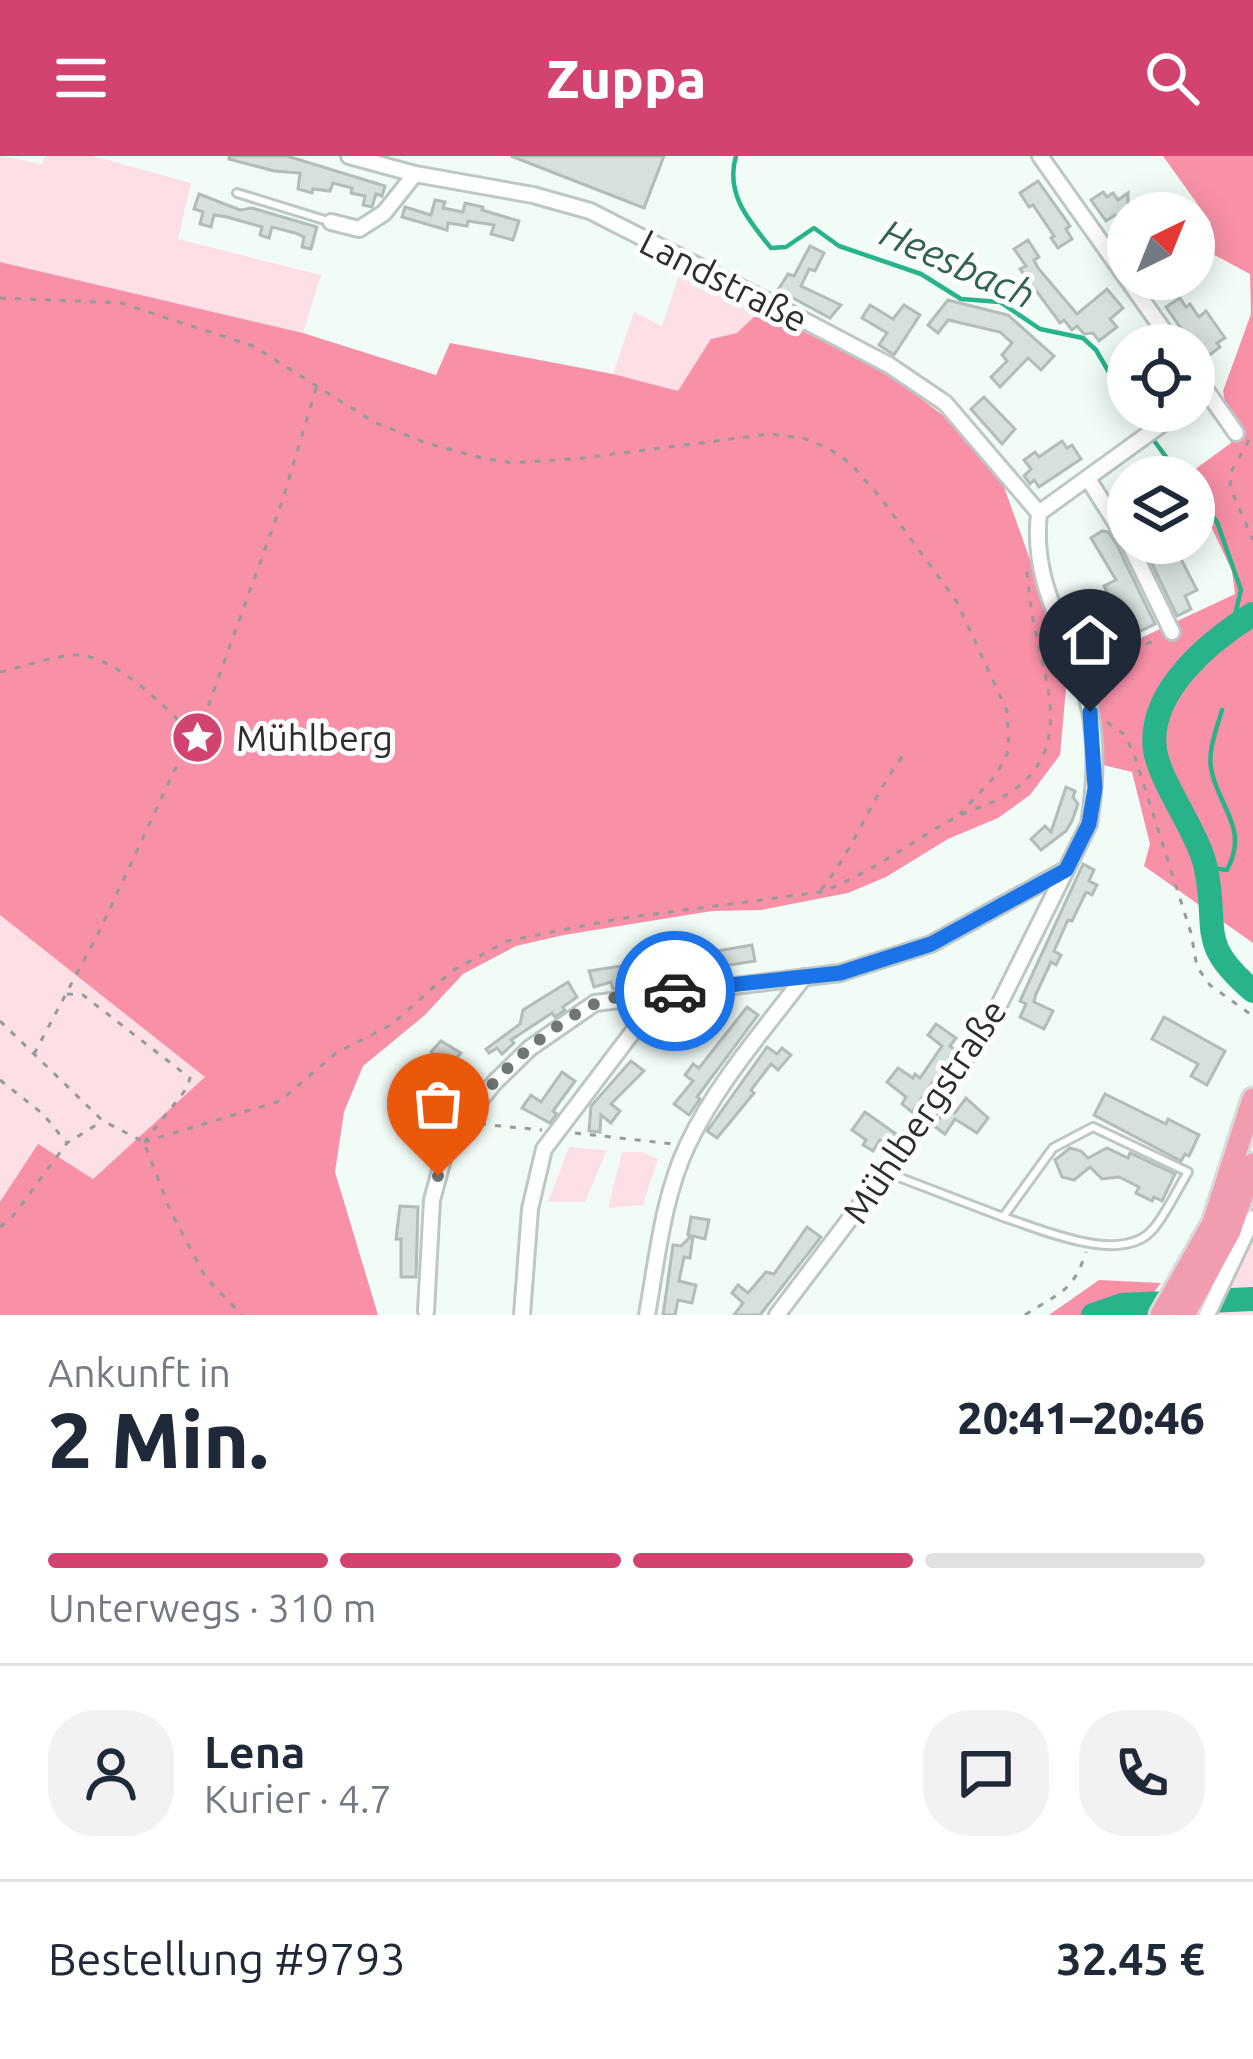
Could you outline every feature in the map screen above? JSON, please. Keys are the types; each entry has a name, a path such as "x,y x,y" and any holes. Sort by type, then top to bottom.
{"highway":[{"path":"1161,1315 1213,1223 1253,1100"},
{"path":"1184,1315 1230,1231 1253,1164"}],"street":[{"name":"Landstraße","path":"349,156 590,211 889,365 957,415 1039,513"},
{"path":"1040,156 1159,324"},
{"path":"331,223 358,230 384,213 415,174"},
{"path":"1215,411 1236,433"},
{"path":"1039,513 1152,432"},
{"path":"1088,478 1107,508"},
{"name":"Mühlbergstraße","path":"777,1315 886,1172 991,1022 1089,824 1095,788 1090,712 1044,590 1035,546 1039,513"},
{"path":"1139,564 1172,632"},
{"path":"426,1311 432,1200 445,1153 462,1122 530,1048 595,1003 840,973 931,944 1066,870"},
{"path":"647,1315 663,1223 687,1145 730,1074 804,976"},
{"path":"522,1315 530,1209 544,1150 663,992"},
{"path":"1207,1315 1253,1218"}],"lane":[{"path":"237,193 331,223"},
{"path":"886,1172 1003,1217 1089,1244 1131,1244 1152,1232 1188,1172 1094,1127 1053,1148 1003,1217"}],"path":[{"path":"0,298 121,303 253,346 374,422 426,443 513,463 681,448 770,434 802,438 838,456 880,497 957,602 1007,711 1009,750 996,775 960,814 845,884 820,892 601,922 508,941 452,971 391,1025 336,1053 280,1101 144,1142"},
{"path":"34,1054 100,930 174,771 197,737 284,499 317,386"},
{"path":"1231,472 1230,487 1253,540"},
{"path":"960,814 987,807 1019,787 1048,751 1052,701 1033,624 1024,548"},
{"path":"1078,676 1172,632"},
{"path":"0,672 76,655 106,662 197,737"},
{"path":"1090,712 1124,734 1134,754 1191,933 1196,967 1210,985 1253,1016"},
{"path":"820,892 849,856 902,757"},
{"path":"65,994 83,995 190,1078 188,1088 144,1142"},
{"path":"0,1021 103,1121 144,1142 170,1210 206,1278 242,1315"},
{"path":"0,1079 43,1114 68,1143"},
{"path":"0,1227 68,1143 103,1121"},
{"path":"483,1124 687,1145"},
{"path":"1025,1315 1059,1297 1078,1277 1089,1244"}],"shaded area":[{"path":"0,156 42,164 45,156 93,156 191,183 178,239 321,275 303,333 0,262"},
{"path":"1163,156 1253,156 1253,943 1144,866 1150,844 1132,772 1099,764 1081,666 1235,594 1232,571 1215,535 1213,456 1231,443 1223,391 1251,314 1250,274 1215,255 1215,192 1189,192"},
{"path":"0,262 303,333 436,375 450,343 678,391 711,339 737,333 760,311 884,370 980,444 1003,484 1068,666 1060,755 1030,795 998,818 848,893 761,910 712,911 564,935 516,946 463,974 425,1015 363,1066 344,1112 335,1172 378,1315 0,1315 0,1202 38,1144 93,1179 205,1077 0,915"},
{"path":"682,266 760,311 737,333 711,339 679,392 613,374 634,312 662,326"},
{"path":"0,915 206,1077 93,1179 0,1202"},
{"path":"569,1147 607,1150 585,1202 548,1202"},
{"path":"622,1152 642,1152 658,1159 643,1205 608,1208"},
{"path":"1253,1224 1253,1315 1214,1315"},
{"path":"1099,1280 1161,1283 1136,1315 1049,1315"}],"building":[{"path":"229,156 287,156 385,186 372,207 363,205 365,196 351,193 352,188 333,183 330,191 313,189 312,193 298,189 300,173 274,171"},
{"path":"511,156 664,156 644,208"},
{"path":"1038,181 1070,226 1066,229 1072,239 1058,248 1033,205 1029,207 1020,193"},
{"path":"1103,192 1107,197 1107,220 1106,221 1091,200"},
{"path":"199,194 240,210 252,208 317,227 311,249 302,247 304,237 272,227 269,238 260,235 262,227 227,217 214,215 211,227 200,224 203,212 194,209"},
{"path":"435,200 445,202 443,208 463,212 465,203 519,221 513,240 491,234 494,225 448,223 447,230 402,217 405,207 431,215"},
{"path":"1028,240 1039,257 1034,260 1038,268 1077,314 1107,289 1107,300 1116,300 1123,308 1110,319 1114,324 1107,324 1107,335 1099,341 1093,333 1084,334 1077,326 1072,330 1064,320 1060,323 1020,269 1026,266 1014,249"},
{"path":"810,246 824,253 801,286 841,305 830,318 778,290 788,274 794,276"},
{"path":"948,300 1008,315 1054,356 1041,370 1028,358 1000,387 991,377 1007,361 1002,355 1012,343 1000,332 948,320 938,333 928,325"},
{"path":"1181,300 1199,317 1206,311 1225,338 1217,343 1220,347 1215,351 1215,324 1178,324 1166,307"},
{"path":"870,305 893,319 904,305 920,315 894,355 879,345 887,333 862,318"},
{"path":"984,397 1015,429 1002,444 971,409"},
{"path":"1062,441 1067,448 1072,445 1081,459 1039,487 1034,480 1030,484 1024,476 1031,469 1024,460 1035,452 1039,457"},
{"path":"1107,532 1107,564 1126,564 1155,624 1128,637 1116,603 1113,605 1104,586 1116,580 1091,538"},
{"path":"1152,564 1184,564 1197,590 1185,596 1191,609 1177,616"},
{"path":"1066,787 1075,791 1078,804 1072,821 1041,850 1031,839 1045,826 1051,832"},
{"path":"1083,864 1094,870 1089,881 1097,885 1092,895 1086,892 1072,921 1068,920 1054,951 1061,955 1056,965 1051,962 1036,994 1034,1002 1053,1011 1044,1029 1020,1017 1026,1004 1020,1001"},
{"path":"752,945 755,961 679,973 676,958"},
{"path":"653,961 656,977 624,984 625,988 613,989 611,982 594,987 589,971"},
{"path":"568,982 577,997 565,1010 555,1017 552,1013 511,1040 514,1043 502,1054 497,1048 489,1053 486,1049 520,1024 523,1010"},
{"path":"747,1007 758,1015 697,1097 689,1115 674,1104 693,1081 685,1075 693,1064 699,1068"},
{"path":"1164,1017 1225,1051 1207,1085 1191,1076 1198,1064 1152,1039"},
{"path":"936,1024 956,1038 950,1046 955,1050 912,1112 902,1104 906,1097 887,1082 898,1068 920,1078 942,1046 928,1035"},
{"path":"441,1041 461,1053 456,1058 479,1082 443,1126 432,1120 460,1079 431,1052"},
{"path":"767,1047 777,1054 782,1048 791,1055 778,1070 771,1064 717,1138 707,1131"},
{"path":"631,1061 644,1071 611,1104 620,1111 611,1123 601,1115 600,1132 589,1131 591,1106"},
{"path":"562,1072 575,1081 550,1123 522,1108 531,1095 541,1102"},
{"path":"1105,1094 1199,1135 1189,1156 1185,1154 1181,1161 1094,1115"},
{"path":"966,1098 988,1118 977,1133 955,1119 945,1134 934,1126 947,1107 955,1113"},
{"path":"865,1112 896,1134 888,1146 880,1140 873,1151 852,1130"},
{"path":"1070,1148 1088,1158 1107,1148 1128,1158 1130,1153 1175,1174 1162,1201 1154,1197 1152,1201 1136,1193 1139,1187 1119,1177 1102,1179 1090,1167 1074,1180 1062,1177 1055,1160"},
{"path":"400,1206 418,1207 416,1277 401,1277 401,1239 396,1239"},
{"path":"691,1217 709,1220 705,1239 693,1236 690,1258 684,1257 679,1281 696,1285 692,1303 678,1300 675,1315 663,1315 673,1245 681,1246 691,1236"},
{"path":"807,1227 821,1237 760,1315 734,1315 743,1303 732,1293 738,1285 748,1293 766,1272 774,1274"}],"waterway":[{"name":"Heesbach","path":"736,156 736,194 771,248 786,247 814,228 839,246 921,274 961,299 1000,302 1040,329 1083,338 1107,369"},
{"name":"Heesbach","path":"1148,432 1165,456"},
{"name":"Heesbach","path":"1215,519 1241,590 1232,627"},
{"path":"1253,614 1218,638 1185,670 1161,708 1155,729 1158,763 1206,869 1217,947 1253,991"},
{"path":"1206,867 1227,870 1235,841 1211,768 1222,710"},
{"path":"1093,1315 1122,1305 1253,1299"}],"way so far":[{"path":"438,1176 462,1122 530,1048 595,1003 675,991"}],"place":[{"name":"Mühlberg","path":"197,737"}],"route":[{"path":"675,991 840,973 931,944 1066,870 1089,824 1095,788 1090,712"}]}
